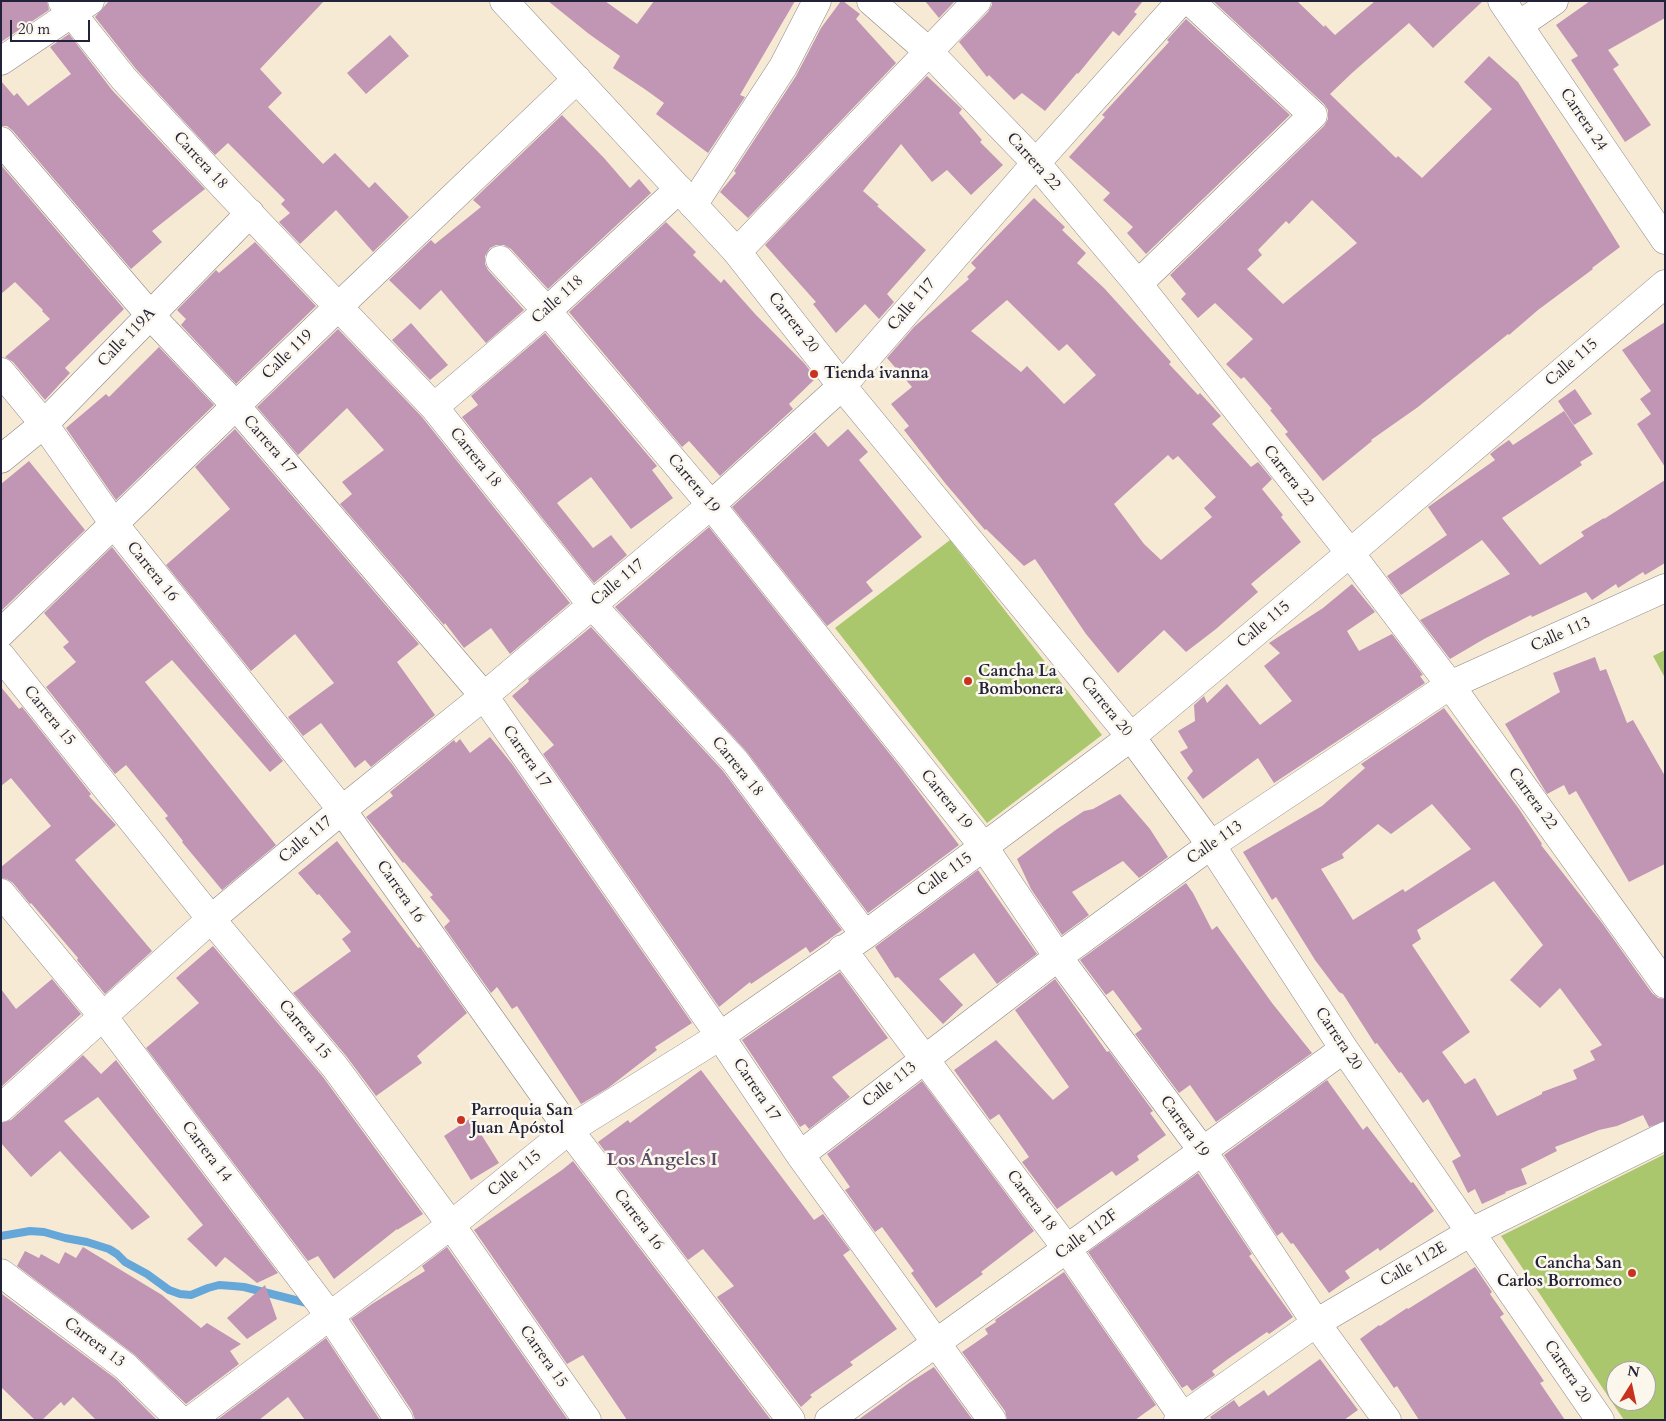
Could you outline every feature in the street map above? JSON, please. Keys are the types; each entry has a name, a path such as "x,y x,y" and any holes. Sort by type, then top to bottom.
{"street":[{"name":"Carrera 20","path":"504,1 737,252 842,386 1131,737 1211,844 1344,1049 1600,1420"},
{"name":"Calle 118","path":"434,407 686,197 783,67 817,1"},
{"name":"Carrera 22","path":"871,1 928,51 1036,163 1138,284 1350,553 1450,685 1665,984"},
{"path":"737,252 977,1"},
{"name":"Calle 117","path":"1,1107 211,919 342,810 484,696 711,505 842,386 1036,163 1181,1"},
{"path":"1138,284 1312,116 1190,1"},
{"name":"Carrera 24","path":"1502,1 1665,240"},
{"path":"1518,25 1554,1"},
{"path":"1,61 75,5"},
{"name":"Carrera 18","path":"75,5 124,78 434,407 592,605 735,761 854,942 925,1058 1067,1249 1182,1419"},
{"name":"Calle 119","path":"1,633 577,79"},
{"name":"Carrera 17","path":"1,141 150,315 236,406 484,696 720,1036 800,1155 992,1420"},
{"name":"Calle 119A","path":"1,459 44,424 250,213"},
{"name":"Carrera 19","path":"500,260 711,505 984,847 1058,957 1202,1150 1316,1323 1386,1420"},
{"name":"Calle 115","path":"191,1420 452,1225 569,1130 720,1036 854,942 1131,737 1665,284"},
{"name":"Carrera 16","path":"1,372 44,424 114,524 342,810 569,1130 791,1420"},
{"name":"Calle 113","path":"800,1155 1058,957 1211,844 1450,685 1665,588"},
{"name":"Carrera 15","path":"1,656 211,919 335,1067 452,1225 587,1420"},
{"name":"Carrera 14","path":"1,893 102,1015 330,1316 399,1420"},
{"name":"Calle 112F","path":"829,1420 1344,1049"},
{"name":"Calle 112E","path":"1182,1419 1316,1323 1471,1232 1665,1136"},
{"name":"Carrera 13","path":"1,1273 126,1367 180,1420"}],"green space":[{"name":"Cancha La Bombonera","path":"950,540 1102,735 987,823 835,628"},
{"path":"1665,650 1665,678 1653,656"},
{"path":"1665,1154 1665,1420 1624,1420 1618,1411 1656,1411 1656,1361 1606,1361 1606,1393 1501,1236"}],"building":[{"path":"1,1 47,1 49,10 1,42"},
{"path":"109,1 324,1 260,69 282,93 268,107 323,164 335,153 369,188 375,182 409,217 373,252 336,210 300,244 279,222 290,213 281,204 285,200 228,143 215,155 136,69 95,17"},
{"path":"548,1 605,1 637,24 654,1 795,1 740,95 745,97 708,153 656,114 664,103 613,68 620,56"},
{"path":"841,1 860,14 856,19 896,63 748,218 720,192 736,173 734,171 796,76 821,28"},
{"path":"925,1 955,1 939,18"},
{"path":"992,1 1143,1 1134,12 1137,14 1119,36 1113,31 1045,111 1022,93 1014,100 989,75 987,77 959,42 988,12"},
{"path":"1213,1 1297,1 1335,35 1375,1 1483,1 1433,48 1409,23 1330,94 1396,158 1398,156 1422,178 1492,109 1464,82 1489,56 1518,82 1620,247 1538,310 1418,407 1371,440 1323,481 1285,434 1288,432 1270,410 1272,409 1244,377 1241,379 1226,364 1253,339 1215,303 1198,318 1181,299 1186,294 1170,275 1324,126 1328,119 1328,110 1324,104","holes":["1312,200 1357,243 1283,304 1247,269 1262,255 1258,250 1286,221 1289,224"]},
{"path":"1590,1 1665,1 1665,18 1608,50 1619,65 1613,69 1651,125 1625,142 1571,60 1578,56 1556,25"},
{"path":"1186,19 1290,115 1146,254 1127,233 1133,227 1103,200 1110,193 1069,157 1105,117 1102,115 1169,42 1167,40"},
{"path":"69,34 112,90 205,189 152,231 162,242 131,269 13,131 7,126 1,126 1,81 14,96 17,93 28,106 71,74 50,47"},
{"path":"390,35 409,56 366,94 347,73"},
{"path":"927,76 962,109 959,113 982,140 980,142 1003,165 971,195 947,170 932,182 901,144 863,191 926,250 887,294 894,302 879,319 865,304 836,333 813,304 816,302 765,245"},
{"path":"562,115 630,188 639,179 651,193 548,289 511,249 504,245 496,245 490,248 485,256 485,264 488,270 524,310 486,343 441,290 420,310 389,280 431,240 435,244 481,207 473,200"},
{"path":"1,165 124,309 65,368 70,373 45,400 13,362 5,357 50,319 15,282 1,294"},
{"path":"1034,198 1065,227 1062,230 1086,253 1077,263 1104,288 1171,362 1169,364 1221,416 1212,424 1251,467 1258,462 1272,479 1262,489 1283,515 1281,517 1301,542 1251,584 1258,592 1216,629 1186,652 1164,630 1118,673 1086,634 1035,559 1024,566 985,530 904,430 909,426 891,404 912,387 887,358 914,327 969,279 967,277 976,268 971,263","holes":["1007,300 1059,351 1067,344 1096,375 1064,404 1027,366 1021,372 971,331","1168,455 1173,460 1178,456 1216,497 1204,508 1212,517 1161,560 1144,544 1114,504"]},
{"path":"666,222 696,252 693,255 721,283 724,279 816,378 789,404 793,409 720,476 689,441 682,447 569,312"},
{"path":"255,242 316,306 236,384 181,325 186,319 177,310 216,270 219,273"},
{"path":"1665,322 1665,467 1637,424 1651,414 1640,399 1651,391 1622,350"},
{"path":"411,323 448,365 430,380 392,340"},
{"path":"338,329 422,417 570,603 510,654 491,628 464,648 445,623 444,625 340,504 352,494 342,482 384,450 347,408 298,455 257,407"},
{"path":"545,333 657,466 652,470 673,498 631,529 591,477 557,503 593,548 611,535 627,555 594,583 462,417 478,405 471,396"},
{"path":"159,347 214,405 116,500 66,428 106,394 109,397"},
{"path":"1575,389 1592,414 1574,425 1558,401"},
{"path":"1564,411 1593,454 1580,462 1582,465 1502,518 1540,565 1584,536 1581,532 1665,480 1665,563 1645,575 1643,572 1618,588 1616,584 1592,600 1586,592 1532,617 1531,615 1450,659 1420,620 1510,574 1482,540 1401,595 1387,576 1447,535 1428,507 1495,460 1490,454 1499,447 1509,440 1513,445"},
{"path":"235,429 419,644 397,662 435,715 371,767 365,760 355,768 321,723 303,736 288,717 334,683 295,634 251,671 166,565 230,509 195,467"},
{"path":"848,429 868,452 859,460 922,537 866,582 873,591 827,626 732,507 815,432 828,447"},
{"path":"29,461 85,530 1,611 1,484"},
{"path":"709,527 901,768 959,845 868,913 747,752 615,607"},
{"path":"112,547 283,761 270,772 172,660 145,682 276,845 222,890 182,842 165,818 168,816 126,765 115,774 46,687 76,662 63,647 69,642 44,613"},
{"path":"1352,584 1375,612 1347,631 1359,651 1392,634 1423,675 1420,676 1425,683 1274,783 1258,758 1203,799 1187,778 1193,771 1180,752 1188,748 1178,731 1195,721 1194,705 1204,696 1207,703 1227,684 1260,725 1292,701 1264,666 1280,653 1269,643 1323,608"},
{"path":"591,627 723,771 842,930 810,953 806,947 751,984 750,982 719,1007 543,754 554,745 512,696 529,681 528,679"},
{"path":"1595,657 1600,671 1606,669 1627,723 1633,720 1665,776 1665,864 1629,882 1576,791 1569,795 1564,785 1547,794 1505,724 1560,692 1553,673"},
{"path":"1,687 19,709 22,707 91,794 89,796 116,825 75,860 152,951 105,994 77,960 78,958 31,903 13,883 1,878 1,867 51,826 11,778 1,786"},
{"path":"1444,708 1519,809 1541,845 1602,923 1652,993 1658,998 1665,999 1665,1121 1649,1127 1643,1115 1555,1147 1557,1151 1521,1169 1527,1184 1505,1192 1482,1204 1475,1189 1468,1193 1452,1161 1461,1156 1428,1099 1423,1103 1401,1072 1399,1073 1377,1043 1375,1044 1343,994 1339,992 1315,960 1276,897 1272,900 1243,852 1322,806 1365,768 1361,764","holes":["1432,804 1471,849 1405,892 1403,889 1353,920 1321,869 1344,858 1342,854 1378,824 1391,834","1494,881 1543,945 1510,980 1540,1008 1560,988 1602,1045 1590,1051 1595,1060 1573,1070 1577,1079 1542,1092 1542,1094 1497,1116 1475,1078 1465,1084 1442,1052 1470,1032 1412,945 1421,939 1417,930"]},
{"path":"490,737 512,764 692,1023 655,1047 657,1050 608,1088 581,1104 517,1006 512,1009 497,987 491,993 444,927 450,921 430,897 433,895 403,863 366,817 393,796 390,792 454,740 456,743 460,739 470,753"},
{"path":"1120,794 1150,829 1168,857 1139,878 1123,861 1072,892 1089,915 1062,935 1031,889 1017,859 1084,811 1093,809"},
{"path":"337,841 418,948 420,947 467,1013 417,1056 422,1063 376,1096 347,1057 293,993 351,951 342,939 351,932 319,894 317,895 298,873"},
{"path":"978,870 1037,954 997,984 974,953 939,979 963,1005 943,1024 898,977 895,978 875,947"},
{"path":"1186,883 1212,930 1217,926 1272,1003 1312,1053 1216,1122 1190,1085 1179,1093 1135,1034 1142,1029 1113,990 1106,995 1080,960"},
{"path":"213,946 323,1077 423,1214 397,1229 334,1279 318,1256 308,1261 146,1048 199,1003 176,978"},
{"path":"840,972 888,1038 832,1077 850,1097 809,1129 805,1124 800,1127 742,1040"},
{"path":"52,979 81,1014 1,1087 1,989 16,1009"},
{"path":"1055,979 1107,1052 1109,1051 1153,1111 1150,1113 1166,1135 1137,1156 1139,1160 1116,1176 1112,1171 1057,1209 1022,1162 1029,1157 999,1114 990,1120 954,1070 996,1040 1053,1100 1069,1087 1015,1010"},
{"path":"83,1055 101,1074 116,1060 278,1273 257,1283 225,1257 216,1267 187,1239 203,1225 98,1097 64,1121 150,1217 132,1230 60,1151 31,1177 1,1143 1,1123 11,1120"},
{"path":"701,1070 814,1220 823,1214 850,1250 843,1255 897,1329 850,1362 853,1365 810,1395 812,1397 801,1407 717,1297 734,1286 703,1249 688,1260 598,1142 628,1120 630,1123"},
{"path":"1327,1080 1363,1130 1367,1126 1434,1211 1380,1251 1378,1248 1345,1271 1350,1278 1329,1293 1293,1243 1291,1244 1282,1232 1277,1236 1224,1155"},
{"path":"922,1081 1034,1231 981,1272 983,1274 936,1308 911,1273 914,1271 882,1227 875,1232 845,1190 850,1187 827,1154"},
{"path":"471,1118 499,1163 471,1180 444,1136"},
{"path":"573,1161 771,1420 627,1420 583,1355 567,1364 474,1230"},
{"path":"1198,1173 1252,1254 1249,1256 1293,1317 1269,1334 1267,1332 1228,1359 1212,1371 1215,1375 1192,1391 1187,1385 1182,1388 1088,1252"},
{"path":"83,1247 162,1295 201,1328 207,1323 241,1344 230,1351 239,1364 186,1404 135,1355 17,1266 25,1251 39,1258 41,1254 59,1264 65,1252 76,1258"},
{"path":"447,1247 568,1420 415,1420 412,1411 351,1319 425,1271 422,1266"},
{"path":"1475,1267 1504,1314 1500,1317 1544,1381 1540,1383 1565,1420 1419,1420 1397,1386 1394,1388 1360,1339 1379,1325"},
{"path":"1064,1272 1156,1405 1135,1420 1007,1420 1005,1411 962,1352 988,1334 985,1329 996,1322 995,1320"},
{"path":"265,1285 277,1319 247,1339 227,1318"},
{"path":"2,1294 116,1379 157,1420 96,1420 73,1397 64,1406 61,1402 42,1420 35,1420 1,1387"},
{"path":"326,1338 380,1420 305,1420 288,1397 259,1420 217,1420"},
{"path":"1320,1359 1358,1410 1344,1420 1212,1420 1210,1417 1234,1400 1239,1407 1264,1390 1268,1396"},
{"path":"934,1367 972,1419 858,1420 909,1383"}],"waterway":[{"path":"1,1236 30,1231 44,1232 109,1249 125,1262 147,1274 169,1290 180,1294 191,1295 219,1285 233,1286 311,1304"}],"place":[{"name":"Tienda ivanna","path":"814,374"},
{"name":"Cancha La Bombonera","path":"968,681"},
{"name":"Parroquia San Juan Apóstol","path":"461,1120"},
{"name":"Cancha San Carlos Borromeo","path":"1632,1273"}],"district":[{"name":"Los Ángeles I","path":"662,1161"}]}
